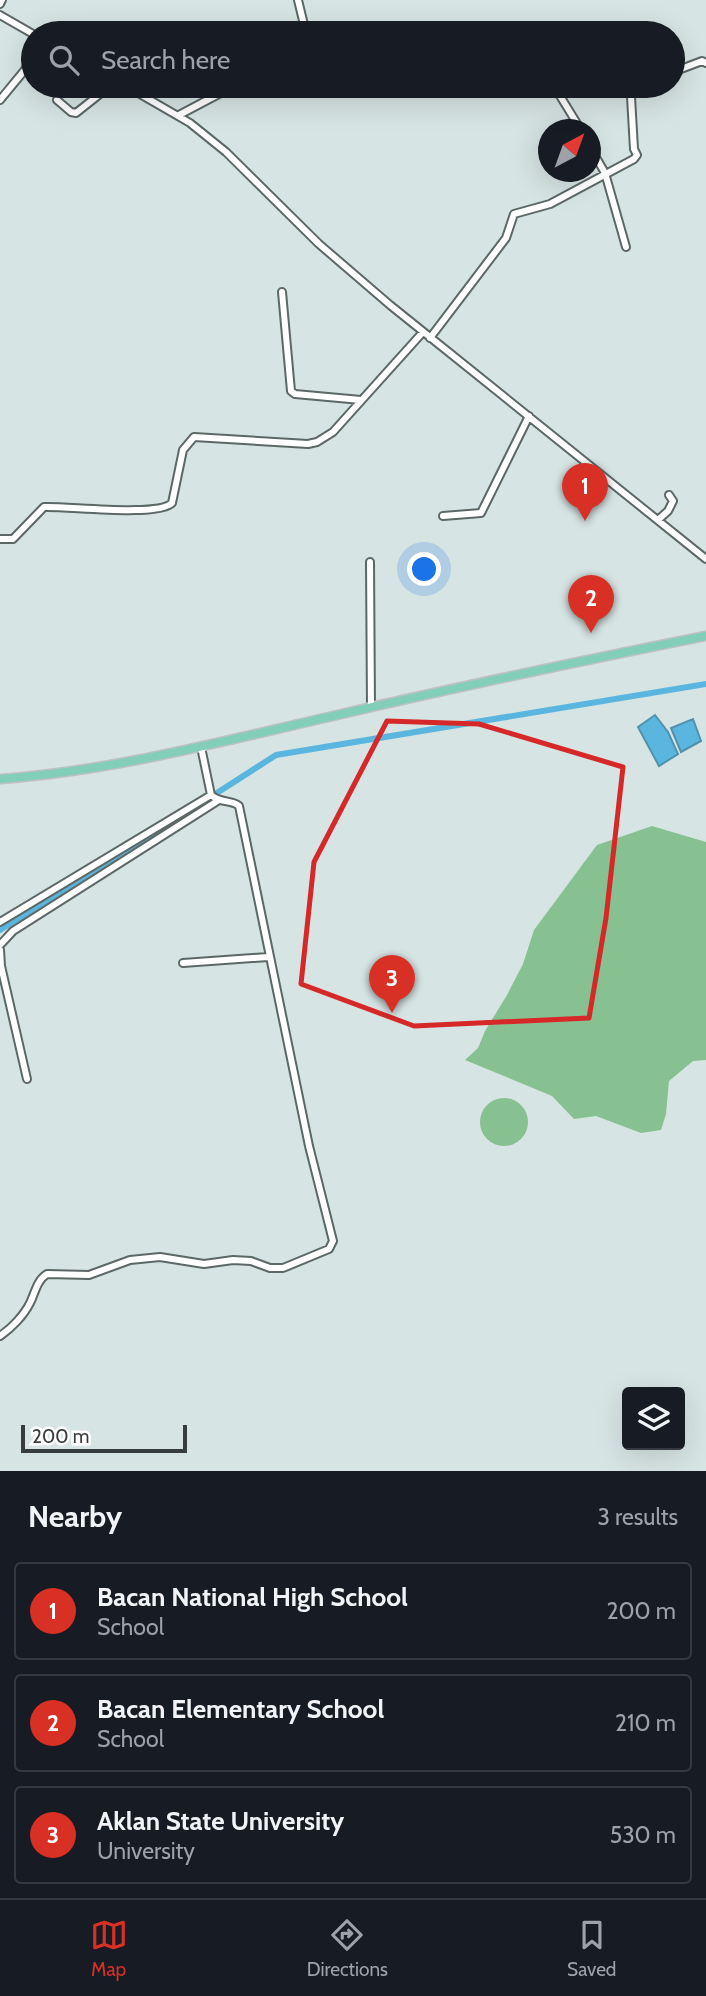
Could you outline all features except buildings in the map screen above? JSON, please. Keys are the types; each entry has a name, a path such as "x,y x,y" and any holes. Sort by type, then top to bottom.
{"main road":[{"path":"0,779 99,768 500,677 706,636"}],"street":[{"path":"298,0 303,21"},
{"path":"0,15 21,27"},
{"path":"685,67 702,61 706,63"},
{"path":"0,100 21,75"},
{"path":"57,100 76,113 95,98"},
{"path":"148,98 179,115 226,152 319,244 430,338 705,556"},
{"path":"179,115 211,98"},
{"path":"561,98 574,119"},
{"path":"430,338 506,238 514,214 550,204 630,162 637,155 634,149 631,98"},
{"path":"601,165 606,173 626,247"},
{"path":"282,292 291,391 295,394 361,400"},
{"path":"0,539 13,539 44,508 165,509 172,503 183,450 194,437 308,444 317,442 333,432 423,332"},
{"path":"443,516 477,514 483,510 486,498 499,479 510,450 529,416"},
{"path":"659,519 668,511 673,501 669,495"},
{"path":"370,562 371,707"},
{"path":"201,747 214,797"},
{"path":"0,944 13,932 214,797"},
{"path":"0,922 214,797 236,803 239,806 309,1146 333,1234 331,1247 313,1258 284,1268 270,1268 243,1260 204,1265 160,1257 130,1260 89,1275 47,1274 41,1278 29,1305 0,1336"},
{"path":"0,950 27,1079"},
{"path":"183,963 268,957"}],"highlighted area":[{"path":"387,721 479,724 623,767 606,918 589,1018 414,1026 301,984 314,862"}],"green space":[{"path":"652,826 706,842 706,1060 693,1061 669,1081 666,1114 661,1130 641,1133 596,1116 574,1119 552,1096 465,1060 478,1048 507,995 523,964 534,930 597,845"},
{"path":"504,1098 521,1105 528,1122 521,1139 504,1146 487,1139 480,1122 487,1105"}],"water":[{"path":"655,715 668,732 678,754 659,766 638,727"},
{"path":"693,719 701,741 681,752 671,728"}],"waterway":[{"path":"209,798 276,755 706,684"},
{"path":"0,930 155,832"}],"place":[{"name":"Bacan National High School","path":"585,521"},
{"name":"Bacan Elementary School","path":"591,633"},
{"name":"Aklan State University","path":"392,1013"}]}
